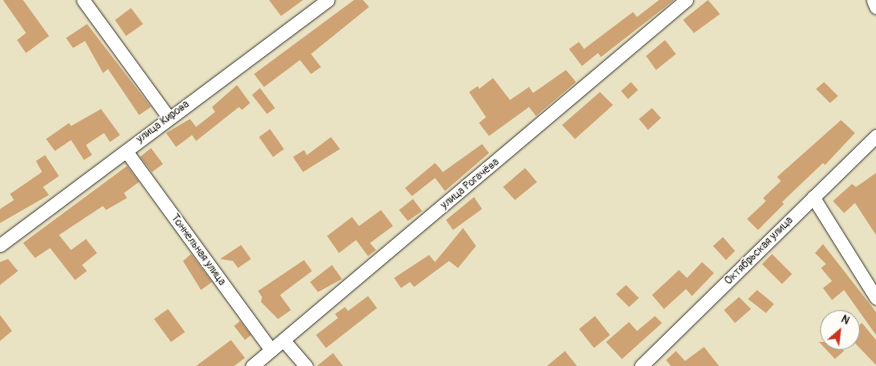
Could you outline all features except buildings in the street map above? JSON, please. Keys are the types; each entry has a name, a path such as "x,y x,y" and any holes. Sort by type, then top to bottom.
{"street":[{"path":"83,0 169,118"},
{"name":"улица Кирова","path":"0,245 327,0"},
{"name":"улица Рогачёва","path":"252,366 271,350 285,342 686,0"},
{"path":"873,0 876,7"},
{"name":"Октябрьская улица","path":"642,366 876,136"},
{"name":"Тоннельная улица","path":"126,151 271,350"},
{"path":"813,197 876,298"},
{"path":"285,342 306,366"}]}
